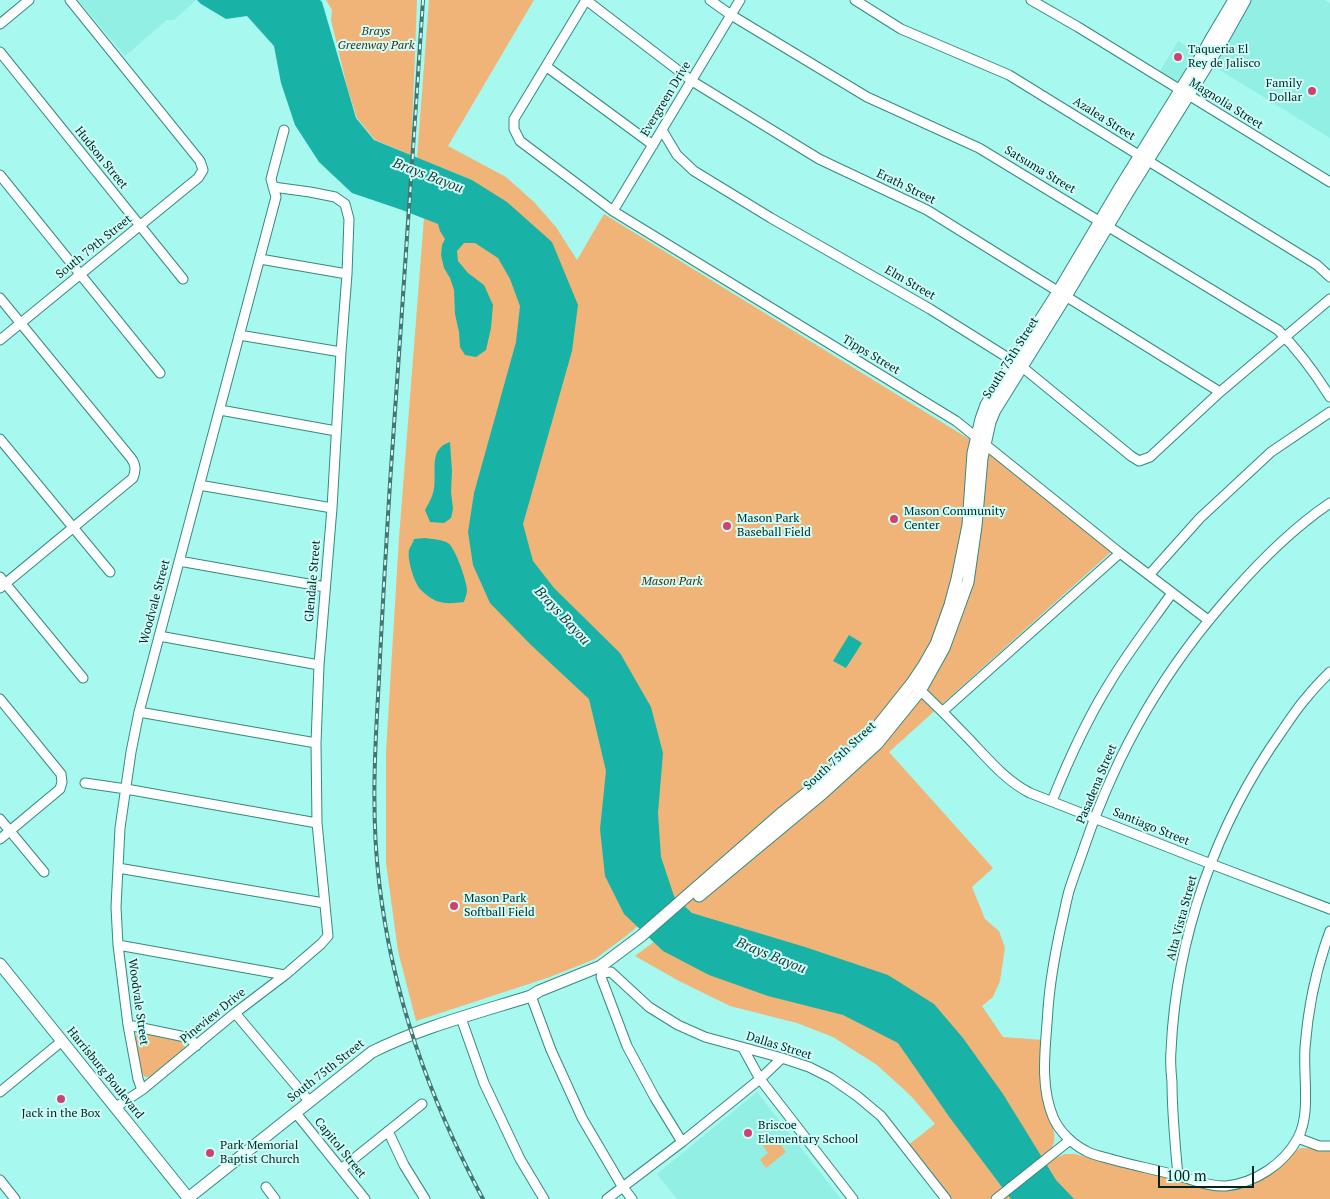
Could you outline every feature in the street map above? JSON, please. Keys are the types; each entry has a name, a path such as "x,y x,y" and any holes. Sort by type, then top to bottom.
{"main road":[{"name":"South 75th Street","path":"531,996 536,997 550,994 602,973 696,894 783,812 834,771 870,737 916,687 962,581 973,453 981,441 981,419 986,405 1017,364 1062,294 1184,93 1234,0"},
{"name":"South 75th Street","path":"1184,93 1221,43 1245,0"},
{"name":"South 75th Street","path":"188,1199 372,1052 418,1032 531,996 539,990 601,966 634,946"},
{"name":"Harrisburg Boulevard","path":"0,964 188,1199"}],"street":[{"path":"0,24 29,0"},
{"path":"586,0 547,66 653,145"},
{"name":"Erath Street","path":"586,0 692,81 819,159 927,210 1220,392"},
{"name":"Satsuma Street","path":"710,0 731,15 867,97 980,148 1278,330 1311,368 1330,397"},
{"name":"Evergreen Drive","path":"614,211 740,0"},
{"name":"Azalea Street","path":"855,0 902,29 1009,75 1318,265 1330,277"},
{"name":"Magnolia Street","path":"1031,0 1330,182"},
{"name":"South 79th Street","path":"0,340 198,178 204,170 200,161 71,1"},
{"name":"Hudson Street","path":"0,52 183,279"},
{"name":"Tipps Street","path":"547,66 514,119 514,129 520,141 614,211 956,421 1208,620"},
{"name":"Woodvale Street","path":"142,1090 138,1079 128,1026 118,945 116,907 120,828 139,712 276,197 271,179 284,130"},
{"name":"Elm Street","path":"662,130 677,154 694,171 771,218 930,309 1017,364 1130,456 1139,460 1150,457 1220,392"},
{"path":"0,175 160,373"},
{"name":"Glendale Street","path":"273,187 335,197 344,204 349,221 332,508 319,666 316,743 317,823 328,936 324,941"},
{"path":"260,258 347,274"},
{"path":"0,298 135,463 136,471 133,478 2,583 83,678"},
{"path":"1220,392 1330,299"},
{"path":"239,335 341,352"},
{"path":"220,410 336,430"},
{"path":"1149,574 1200,518 1271,452 1330,412"},
{"path":"0,439 110,572"},
{"path":"199,485 332,508"},
{"name":"Pasadena Street","path":"1298,1138 1290,1150 1273,1168 1252,1180 1224,1186 1200,1183 1092,1154 1070,1140 1054,1119 1046,1094 1045,1059 1055,953 1068,894 1094,818 1141,718 1208,620 1261,561 1312,515 1330,503"},
{"path":"943,711 1120,552"},
{"path":"179,562 325,587"},
{"path":"1052,801 1079,739 1108,684 1172,593"},
{"path":"159,636 319,666"},
{"name":"Alta Vista Street","path":"1178,1176 1172,1107 1171,1052 1175,1006 1185,949 1196,903 1239,800 1269,749 1306,698 1330,672"},
{"name":"Santiago Street","path":"916,687 943,711 998,770 1011,782 1030,793 1330,909"},
{"path":"0,699 61,774 62,782 60,789 0,839"},
{"path":"139,712 316,743"},
{"path":"86,784 126,789 317,823"},
{"path":"0,819 44,872"},
{"path":"118,868 324,903"},
{"path":"1330,931 1320,958 1311,995 1305,1052 1305,1112 1298,1138 1320,1146 1330,1146"},
{"name":"Pineview Drive","path":"116,1107 142,1090 285,975 324,941"},
{"path":"118,945 285,975"},
{"name":"Dallas Street","path":"602,973 611,972 649,1007 678,1025 705,1037 809,1067 832,1078 881,1116 946,1199"},
{"path":"602,973 601,977 627,1046 655,1098 682,1142"},
{"path":"531,996 551,1050 582,1118 622,1186 632,1199"},
{"path":"235,1014 309,1101"},
{"path":"461,1018 484,1083 520,1159 544,1199"},
{"path":"128,1026 190,1038 196,1046"},
{"path":"0,1092 62,1041"},
{"path":"743,1048 760,1079 853,1199"},
{"path":"607,1199 682,1142 760,1079 782,1058"},
{"path":"342,1169 422,1104"},
{"name":"Capitol Street","path":"296,1112 365,1199"},
{"path":"388,1131 404,1166 426,1199"},
{"path":"996,1199 1070,1140"},
{"path":"0,1180 15,1199"},
{"path":"266,1187 275,1199"}],"shaded area":[{"path":"78,0 196,0 174,20 167,20 125,56"},
{"path":"1250,0 1325,0 1330,3 1330,138 1210,64"},
{"path":"1178,41 1197,53 1181,80 1175,82 1159,73"},
{"name":"Briscoe Elementary School","path":"757,1092 841,1199 677,1199 657,1174"}],"green space":[{"name":"Brays Greenway Park","path":"326,0 417,0 411,155 375,140 357,118 347,87 331,20 332,10"},
{"name":"Mason Park","path":"429,0 534,0 448,146 506,177 534,202 556,227 577,260 604,214 982,447 1112,551 889,752 993,868 972,887 985,919 999,931 1005,948 1000,981 993,997 982,1006 1003,1037 1043,1040 1044,1096 1046,1109 1054,1132 1054,1144 1051,1149 991,1199 949,1199 907,1146 935,1124 911,1096 877,1065 833,1037 797,1023 730,1006 679,981 635,956 692,913 674,896 595,959 550,977 416,1021 398,951 386,863 386,752 399,538 424,218 461,233 472,180 417,158"},
{"path":"141,1033 180,1040 185,1048 149,1077 145,1077 141,1073 135,1038"},
{"path":"775,1137 786,1152 766,1168 760,1160 768,1153 763,1146"},
{"path":"1301,1148 1330,1149 1330,1199 1004,1199 1054,1159 1065,1154 1075,1154 1190,1182 1228,1187"}],"water":[{"name":"Brays Bayou","path":"197,0 320,0 356,118 374,140 472,180 507,202 552,242 578,305 572,351 523,524 533,561 554,588 620,653 651,707 663,753 658,813 661,857 674,896 692,913 805,947 888,975 934,1004 963,1038 1003,1094 1056,1180 1074,1199 1011,1199 950,1118 898,1043 843,1015 768,996 709,975 663,951 624,914 605,876 600,829 606,771 589,699 531,645 490,603 473,565 468,532 474,493 516,342 520,306 510,279 498,258 475,243 464,243 457,251 458,261 468,273 484,285 493,305 491,328 486,350 476,357 465,355 460,347 455,314 454,290 444,268 441,255 445,239 438,224 352,193 319,162 295,125 281,83 274,46 247,16 226,19"},
{"path":"450,442 453,509 451,518 444,523 430,522 425,510 431,499 435,481 436,455 443,445"},
{"path":"414,539 436,539 451,546 460,565 466,586 467,592 464,602 443,603 428,596 418,587 410,565 409,550"},
{"path":"849,635 862,643 846,668 833,661"}],"railway":[{"path":"423,0 384,581 375,755 375,831 385,923 403,1005 430,1084 446,1123 483,1199"}],"place":[{"name":"Taqueria El Rey de Jalisco","path":"1178,57"},
{"name":"Family Dollar","path":"1312,91"},
{"name":"Mason Community Center","path":"894,519"},
{"name":"Mason Park Baseball Field","path":"727,526"},
{"name":"Mason Park Softball Field","path":"454,906"},
{"name":"Jack in the Box","path":"61,1099"},
{"name":"Briscoe Elementary School","path":"748,1133"},
{"name":"Park Memorial Baptist Church","path":"210,1153"}]}
